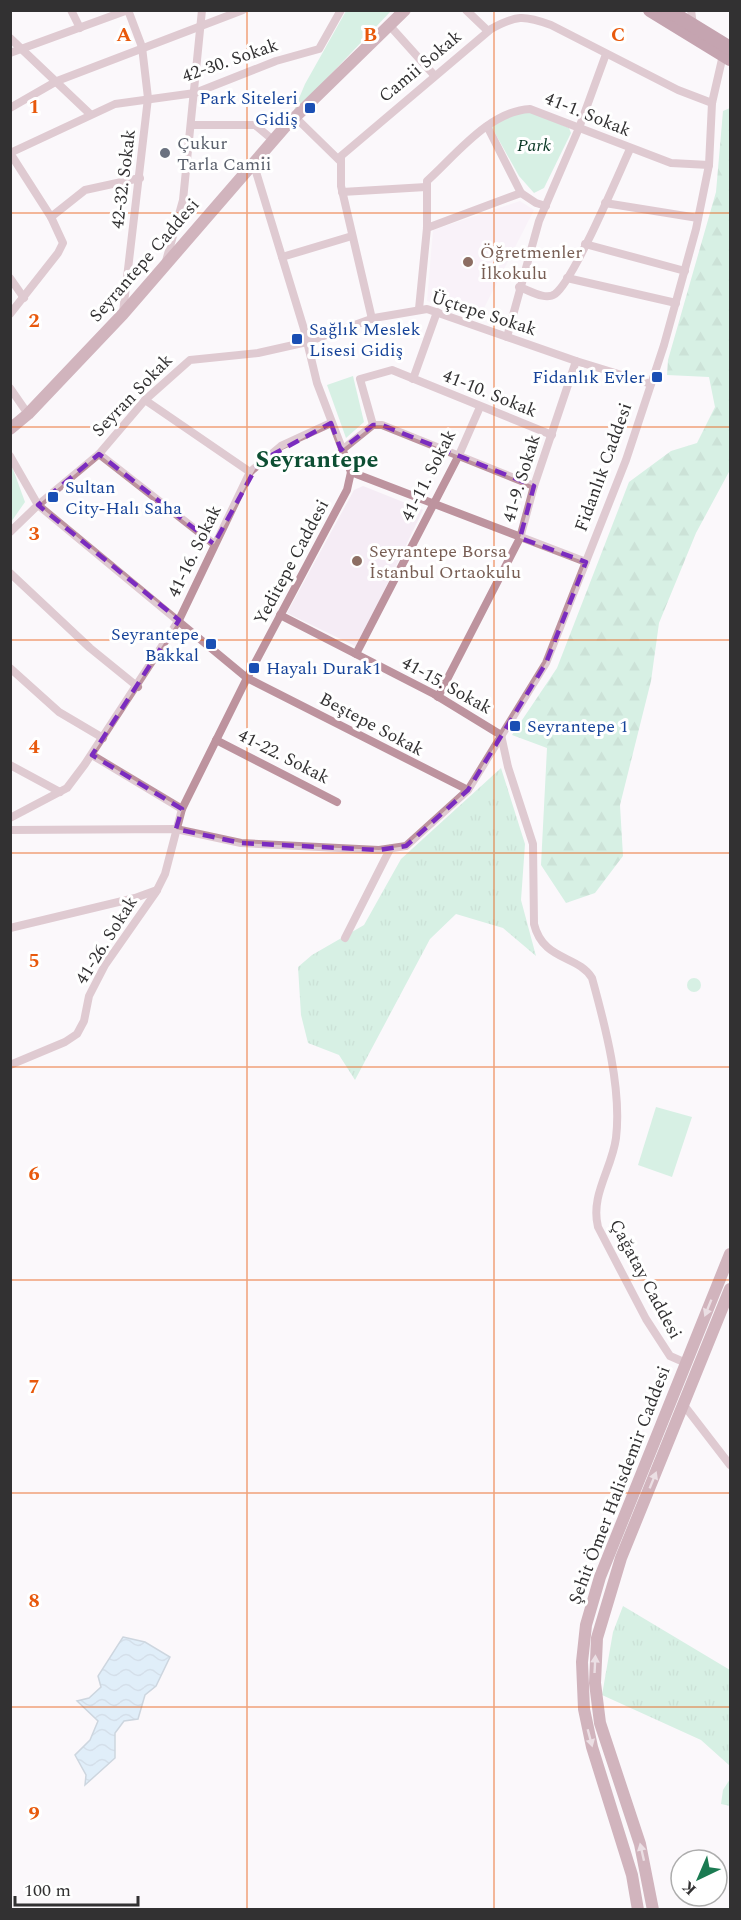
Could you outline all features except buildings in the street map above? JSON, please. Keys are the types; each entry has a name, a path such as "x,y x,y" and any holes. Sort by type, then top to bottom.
{"main road":[{"name":"Seyrantepe Caddesi","path":"10,429 28,414 123,314 273,140 405,10"},
{"path":"650,10 728,54"},
{"path":"668,10 693,25 728,54"},
{"name":"Şehit Ömer Halisdemir Caddesi","path":"638,1910 621,1835 587,1730 582,1662 586,1625 597,1587 730,1254"},
{"name":"Şehit Ömer Halisdemir Caddesi","path":"653,1910 640,1845 600,1723 595,1664 601,1617 611,1585 730,1289"}],"street":[{"path":"71,10 80,28"},
{"path":"10,53 128,10"},
{"name":"42-32. Sokak","path":"123,314 148,98 142,47 128,10"},
{"path":"165,264 183,200 195,93 198,28 202,10"},
{"path":"10,108 57,81 243,10"},
{"name":"42-30. Sokak","path":"10,153 115,104 195,93 276,62 319,49 341,10"},
{"path":"466,10 488,31"},
{"path":"691,10 693,25"},
{"name":"Camii Sokak","path":"340,161 341,156 435,75 488,31 510,18 529,17 551,25 678,90 712,102"},
{"path":"390,26 435,75"},
{"path":"10,38 90,114"},
{"path":"507,337 519,286 546,206 579,128 606,54"},
{"name":"Fidanlık Caddesi","path":"390,849 406,846 468,790 546,663 626,460 676,303 709,165 712,102 728,54"},
{"name":"41-1. Sokak","path":"426,187 427,182 488,126 518,110 530,109 671,163 709,165"},
{"path":"295,117 340,161 342,192 372,319"},
{"path":"192,125 255,125 273,140"},
{"path":"488,126 520,193 546,206"},
{"path":"519,286 546,296 554,294 567,278 630,148"},
{"path":"10,153 51,217 63,243 58,254 10,314"},
{"path":"253,162 317,383 351,472 586,562"},
{"path":"51,217 85,190 140,178"},
{"path":"342,192 426,187 427,228 419,309"},
{"path":"427,228 520,193"},
{"path":"605,203 698,218"},
{"path":"282,257 352,236"},
{"path":"585,244 685,272"},
{"path":"10,278 24,298"},
{"path":"567,278 676,303"},
{"name":"Üçtepe Sokak","path":"307,342 372,319 419,309 437,312 576,361 651,384"},
{"path":"413,379 437,312"},
{"name":"Seyran Sokak","path":"10,532 38,505 99,454 145,400 190,360 258,353 307,342"},
{"name":"41-9. Sokak","path":"438,697 520,538 534,486 576,361"},
{"name":"41-10. Sokak","path":"373,425 360,379 392,370 552,435"},
{"path":"10,388 28,414"},
{"path":"145,400 250,471"},
{"name":"41-11. Sokak","path":"356,654 459,454 480,407"},
{"name":"41-16. Sokak","path":"10,818 67,788 92,755 138,687 179,620 250,471 281,447 332,423"},
{"path":"342,450 373,425 382,425 534,486"},
{"path":"99,454 214,544"},
{"path":"10,456 38,505"},
{"name":"Yeditepe Caddesi","path":"176,829 182,809 247,678 347,490 351,472"},
{"name":"Beştepe Sokak","path":"38,505 247,678 468,790"},
{"path":"10,573 90,648 138,687"},
{"name":"41-15. Sokak","path":"280,615 438,697 501,735"},
{"path":"10,668 59,712 103,738"},
{"name":"Çağatay Caddesi","path":"501,735 508,767 533,843 534,924 537,936 562,959 588,971 592,978 613,1072 616,1138 594,1214 598,1227 646,1318 670,1356 686,1363"},
{"name":"41-22. Sokak","path":"216,740 337,802"},
{"path":"92,755 182,809"},
{"path":"10,765 60,792"},
{"path":"10,830 176,829 241,843 390,849 345,938"},
{"name":"41-26. Sokak","path":"10,1065 65,1042 77,1034 84,1021 89,996 105,965 157,890 165,874 176,829"},
{"path":"10,928 135,898 157,890"},
{"path":"683,1404 730,1465"}],"highlighted area":[{"path":"331,423 341,450 373,425 382,425 534,486 520,538 586,562 546,663 468,790 406,846 379,850 241,843 176,829 182,809 92,755 179,620 38,505 99,454 214,544 259,462"}],"shaded area":[{"name":"Öğretmenler İlkokulu","path":"520,201 534,210 479,318 427,301 433,230"},
{"name":"Seyrantepe Borsa İstanbul Ortaokulu","path":"363,486 423,510 357,647 287,613 354,490"}],"green space":[{"path":"346,11 391,11 292,115 305,84"},
{"path":"730,108 730,470 696,533 659,623 651,681 620,805 623,856 595,893 566,903 541,865 547,748 512,735 557,668 629,482 671,451 697,443 715,407 709,377 667,375 668,360 716,192 723,111"},
{"name":"Park","path":"530,111 569,128 571,133 544,188 534,193 519,176 491,126 512,113"},
{"path":"353,376 364,422 346,438 327,385"},
{"path":"10,461 25,502 11,522 10,522"},
{"path":"501,768 525,844 521,900 536,956 503,928 456,914 430,939 355,1080 339,1055 308,1043 301,1015 298,967 312,955 364,925 401,859"},
{"path":"694,978 699,980 701,985 699,990 694,992 689,990 687,985 689,980"},
{"path":"656,1107 692,1117 672,1177 638,1165"},
{"path":"623,1606 730,1670 730,1766 701,1740 602,1695 613,1632"},
{"path":"730,1779 730,1806 721,1804 723,1790"}],"water":[{"path":"123,1637 145,1642 170,1657 156,1686 145,1695 138,1719 124,1721 115,1733 115,1758 85,1785 86,1775 75,1755 90,1740 98,1721 77,1701 89,1698 101,1687 98,1676"}],"place":[{"name":"Park Siteleri Gidiş","path":"310,108"},
{"name":"Çukur Tarla Camii","path":"165,153"},
{"name":"Öğretmenler İlkokulu","path":"468,262"},
{"name":"Sağlık Meslek Lisesi Gidiş","path":"297,339"},
{"name":"Fidanlık Evler","path":"657,377"},
{"name":"Sultan City-Halı Saha","path":"53,497"},
{"name":"Seyrantepe Borsa İstanbul Ortaokulu","path":"357,561"},
{"name":"Seyrantepe Bakkal","path":"211,644"},
{"name":"Hayalı Durak1","path":"254,668"},
{"name":"Seyrantepe 1","path":"515,726"}],"district":[{"name":"Seyrantepe","path":"317,459"}]}
